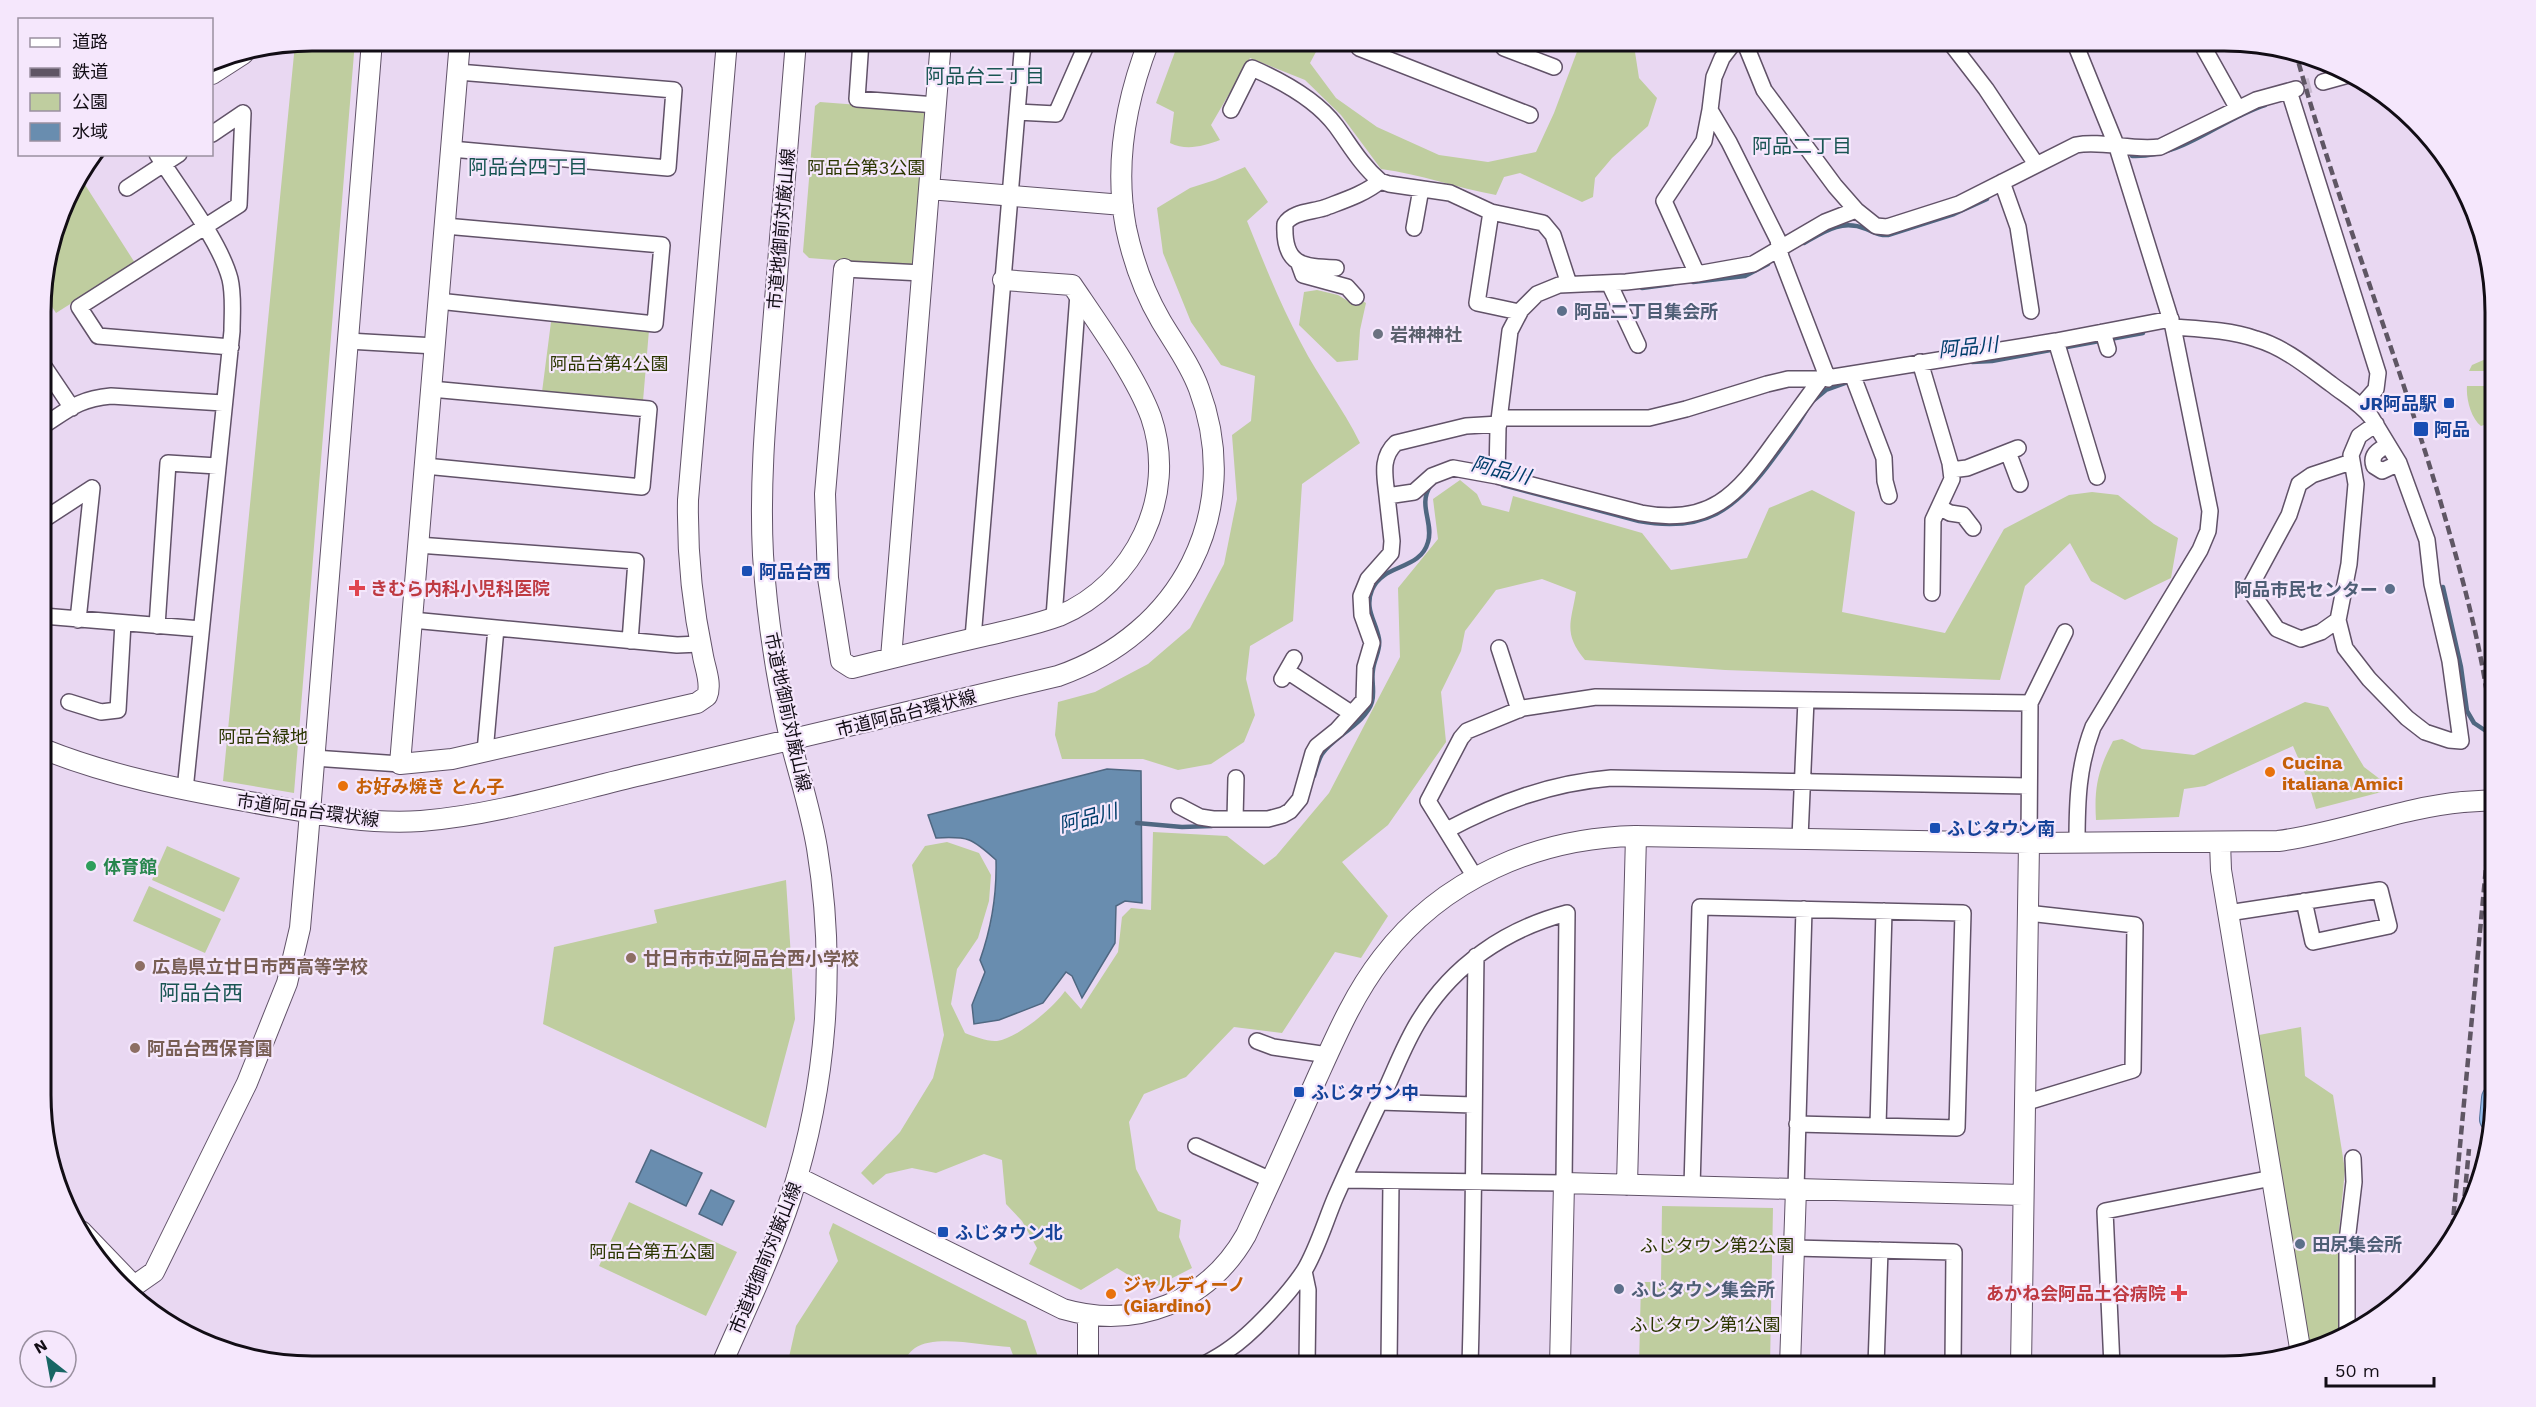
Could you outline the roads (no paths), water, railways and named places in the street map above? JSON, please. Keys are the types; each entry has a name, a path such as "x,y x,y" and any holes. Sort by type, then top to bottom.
{"street":[{"path":"134,1286 154,1272 247,1083 287,983 300,928 371,51"},
{"path":"400,764 459,51"},
{"path":"314,758 400,764 436,762 703,700 709,691 689,572 688,500 726,51"},
{"name":"市道地御前対厳山線","path":"725,1356 771,1252 797,1177 818,1082 825,1023 827,964 824,906 817,847 791,741 768,607 763,556 762,496 765,427 795,51"},
{"path":"860,51 857,99 936,105"},
{"path":"891,658 940,51"},
{"path":"973,638 1022,51"},
{"path":"1017,112 1056,114 1083,51"},
{"name":"市道阿品台環状線","path":"51,752 105,771 185,790 351,820 386,822 454,817 791,741 1058,676 1078,669 1116,649 1149,622 1177,590 1197,552 1213,490 1213,448 1210,427 1198,386 1156,312 1139,275 1130,246 1123,205 1121,166 1124,134 1136,75 1145,51"},
{"path":"1367,51 1530,115"},
{"path":"1512,51 1554,67"},
{"path":"1697,274 1664,201 1704,141 1714,77 1727,51"},
{"path":"1748,51 1764,90 1834,186 1856,210 1876,226 1887,227 2004,187 2036,164 2076,145 2095,144 2119,152 2160,147 2260,99 2293,90 2378,373 2376,389 2361,406"},
{"path":"1957,51 1986,89 2036,164"},
{"path":"2077,843 2078,782 2081,763 2093,727 2200,550 2208,531 2209,501 2172,323 2119,152 2078,51"},
{"path":"2206,51 2238,109"},
{"path":"1231,110 1252,68 1283,81 1330,120 1353,153 1380,181 1452,194 1491,212 1536,220 1549,228 1569,284"},
{"path":"451,149 668,168 674,90 458,72"},
{"path":"2323,82 2338,78"},
{"path":"1710,110 1729,142 1778,240 1780,254 1824,379"},
{"path":"213,133 243,113 239,205 79,307 98,336 231,347"},
{"path":"127,188 160,160 222,256 230,281 231,347 223,404 185,790"},
{"path":"1356,297 1347,287 1303,275 1299,264 1288,249 1284,230 1288,219 1356,195 1380,181"},
{"path":"2004,187 2018,226 2031,311"},
{"path":"929,189 1123,205"},
{"path":"1414,228 1421,189"},
{"path":"1497,476 1499,421 1508,342 1519,312 1537,294 1569,284 1611,288 1753,264 1780,254 1825,222 1856,210"},
{"path":"1491,212 1477,303 1519,312"},
{"path":"438,301 656,324 662,245 445,226"},
{"path":"1299,264 1336,268"},
{"path":"922,273 844,269 825,494 828,578 841,661 852,668 1054,617 1094,596 1123,569 1144,535 1156,497 1159,477 1156,438 1144,400 1072,285 1003,280"},
{"path":"1611,288 1638,345"},
{"path":"1054,617 1078,294"},
{"path":"1179,806 1200,817 1235,819 1276,818 1290,811 1300,799 1315,750 1364,700 1365,668 1372,643 1362,615 1361,596 1368,579 1388,559 1392,547 1385,458 1396,444 1466,426 1499,421 1648,418 1788,379 1824,379 1921,367 2105,339 2172,323 2262,341 2291,356 2361,406 2376,424 2399,463 2427,540 2432,584 2450,661 2461,741 2449,740 2425,732 2407,718 2369,679 2345,648 2338,620 2349,564 2356,484 2350,462 2355,442 2364,431 2376,424"},
{"path":"348,340 435,346"},
{"path":"2058,347 2097,477"},
{"path":"1921,367 1952,479 1933,520 1932,593"},
{"path":"1852,374 1884,458 1884,479 1889,496"},
{"path":"51,377 72,408"},
{"path":"1387,496 1414,492 1432,476 1442,470 1452,468 1497,476 1650,515 1677,516 1694,513 1727,498 1741,487 1824,379"},
{"path":"425,466 642,487 649,409 431,388"},
{"path":"51,421 82,401 111,396 223,404"},
{"path":"2388,445 2375,453 2374,466 2382,471 2399,463"},
{"path":"1951,470 1967,468 2013,450 2020,484"},
{"path":"2338,620 2321,632 2301,639 2277,629 2249,589 2289,515 2299,484 2312,475 2350,462"},
{"path":"157,626 168,463 217,466"},
{"path":"51,515 92,488 78,620"},
{"path":"1939,507 1950,513 1963,515 1973,528"},
{"path":"418,545 636,561 630,640"},
{"path":"51,617 201,629"},
{"path":"412,620 683,645 700,644"},
{"path":"69,702 101,712 118,710 123,623"},
{"path":"485,752 496,628"},
{"path":"2021,1356 2030,703 2065,632"},
{"path":"1499,648 1519,710"},
{"path":"1288,669 1351,713"},
{"path":"1475,877 1428,801 1461,738 1467,731 1519,710 1541,704 1596,697 2030,703"},
{"path":"1800,838 1806,700"},
{"path":"1447,830 1540,789 1587,780 1635,777 2029,786"},
{"path":"1235,819 1236,778"},
{"path":"797,1177 1062,1309 1088,1315 1120,1317 1149,1312 1177,1302 1202,1287 1224,1267 1242,1244 1356,997 1382,957 1433,905 1475,877 1517,858 1555,845 1587,839 1636,836 2029,843 2220,842 2293,839 2400,812 2485,801"},
{"path":"1627,1185 1636,836"},
{"path":"2220,842 2221,870 2299,1345"},
{"path":"2228,913 2380,890 2389,926 2313,942 2304,902"},
{"path":"1692,1187 1700,907 1963,913 1957,1128 1797,1124"},
{"path":"1790,1356 1804,909"},
{"path":"1878,1126 1884,911"},
{"path":"1218,1356 1229,1350 1267,1316 1304,1271 1379,1102 1421,1017 1447,983 1476,956 1514,932 1567,913 1560,1356"},
{"path":"2024,1103 2133,1070 2135,925 2028,913"},
{"path":"1470,1356 1475,1182 1473,1106 1476,956"},
{"path":"1257,1041 1273,1047 1328,1055"},
{"path":"1379,1102 1473,1106"},
{"path":"1196,1146 1271,1180"},
{"path":"2347,1325 2347,1241 2354,1182 2354,1158"},
{"path":"2112,1356 2105,1210 2272,1178"},
{"path":"1344,1180 2022,1195"},
{"path":"1389,1356 1391,1180"},
{"path":"1794,1248 1954,1252 1953,1356"},
{"path":"1876,1356 1880,1250"},
{"path":"118,1270 134,1286"},
{"path":"1304,1271 1308,1290 1307,1356"},
{"path":"1088,1315 1088,1356"},
{"path":"1229,1350 1229,1356"}],"water":[{"path":"1107,769 1141,771 1142,903 1125,901 1116,906 1115,943 1082,998 1072,976 1066,972 1043,1003 999,1020 974,1024 972,1005 985,972 980,960 993,911 996,860 969,840 936,838 928,815"},
{"path":"651,1150 702,1173 686,1206 636,1182"},
{"path":"711,1190 734,1201 722,1225 699,1214"}],"waterway":[{"path":"2132,156 2150,155 2184,145 2265,105"},
{"path":"1804,243 1834,228 1849,225 1888,235 1954,214 1987,199"},
{"path":"1693,282 1745,276 1768,264"},
{"path":"1642,288 1672,284"},
{"name":"阿品川","path":"1972,362 1992,361 2143,333"},
{"name":"阿品川","path":"1814,400 1826,390 1851,381"},
{"name":"阿品川","path":"1503,485 1639,521 1682,524 1700,520 1717,514 1746,492 1782,447 1807,409"},
{"name":"阿品川","path":"1314,776 1322,754 1369,710 1379,643 1370,609 1370,597 1377,581 1384,575 1410,563 1424,551 1429,535 1425,500 1431,485"},
{"name":"阿品川","path":"2443,587 2461,667 2467,711 2474,723 2485,730"},
{"name":"阿品川","path":"1137,823 1182,827 1212,826"}],"tunnel":[{"path":"2296,89 2323,82"}],"railway":[{"path":"2298,62 2329,163 2440,500 2476,634 2485,682"},
{"path":"2453,1220 2485,878"},
{"path":"2465,1196 2469,1149"}],"place":[{"name":"阿品二丁目集会所","path":"1562,311"},
{"name":"岩神神社","path":"1378,334"},
{"name":"JR阿品駅","path":"2449,403"},
{"name":"阿品","path":"2421,429"},
{"name":"阿品台西","path":"747,571"},
{"name":"きむら内科小児科医院","path":"357,588"},
{"name":"阿品市民センター","path":"2390,589"},
{"name":"Cucina italiana Amici","path":"2270,772"},
{"name":"お好み焼き とん子","path":"343,786"},
{"name":"ふじタウン南","path":"1935,828"},
{"name":"体育館","path":"91,866"},
{"name":"廿日市市立阿品台西小学校","path":"631,958"},
{"name":"広島県立廿日市西高等学校","path":"140,966"},
{"name":"阿品台西保育園","path":"135,1048"},
{"name":"ふじタウン中","path":"1299,1092"},
{"name":"ふじタウン北","path":"943,1232"},
{"name":"田尻集会所","path":"2300,1244"},
{"name":"ふじタウン集会所","path":"1619,1289"},
{"name":"あかね会阿品土谷病院","path":"2179,1293"},
{"name":"ジャルディーノ (Giardino)","path":"1111,1294"}],"district":[{"name":"阿品台三丁目","path":"985,76"},
{"name":"阿品二丁目","path":"1802,146"},
{"name":"阿品台四丁目","path":"528,167"},
{"name":"阿品台西","path":"201,992"}],"park label":[{"name":"阿品台第3公園","path":"866,167"},
{"name":"阿品台第4公園","path":"609,363"},
{"name":"阿品台緑地","path":"263,736"},
{"name":"ふじタウン第2公園","path":"1717,1245"},
{"name":"阿品台第五公園","path":"652,1251"},
{"name":"ふじタウン第1公園","path":"1705,1324"}]}
